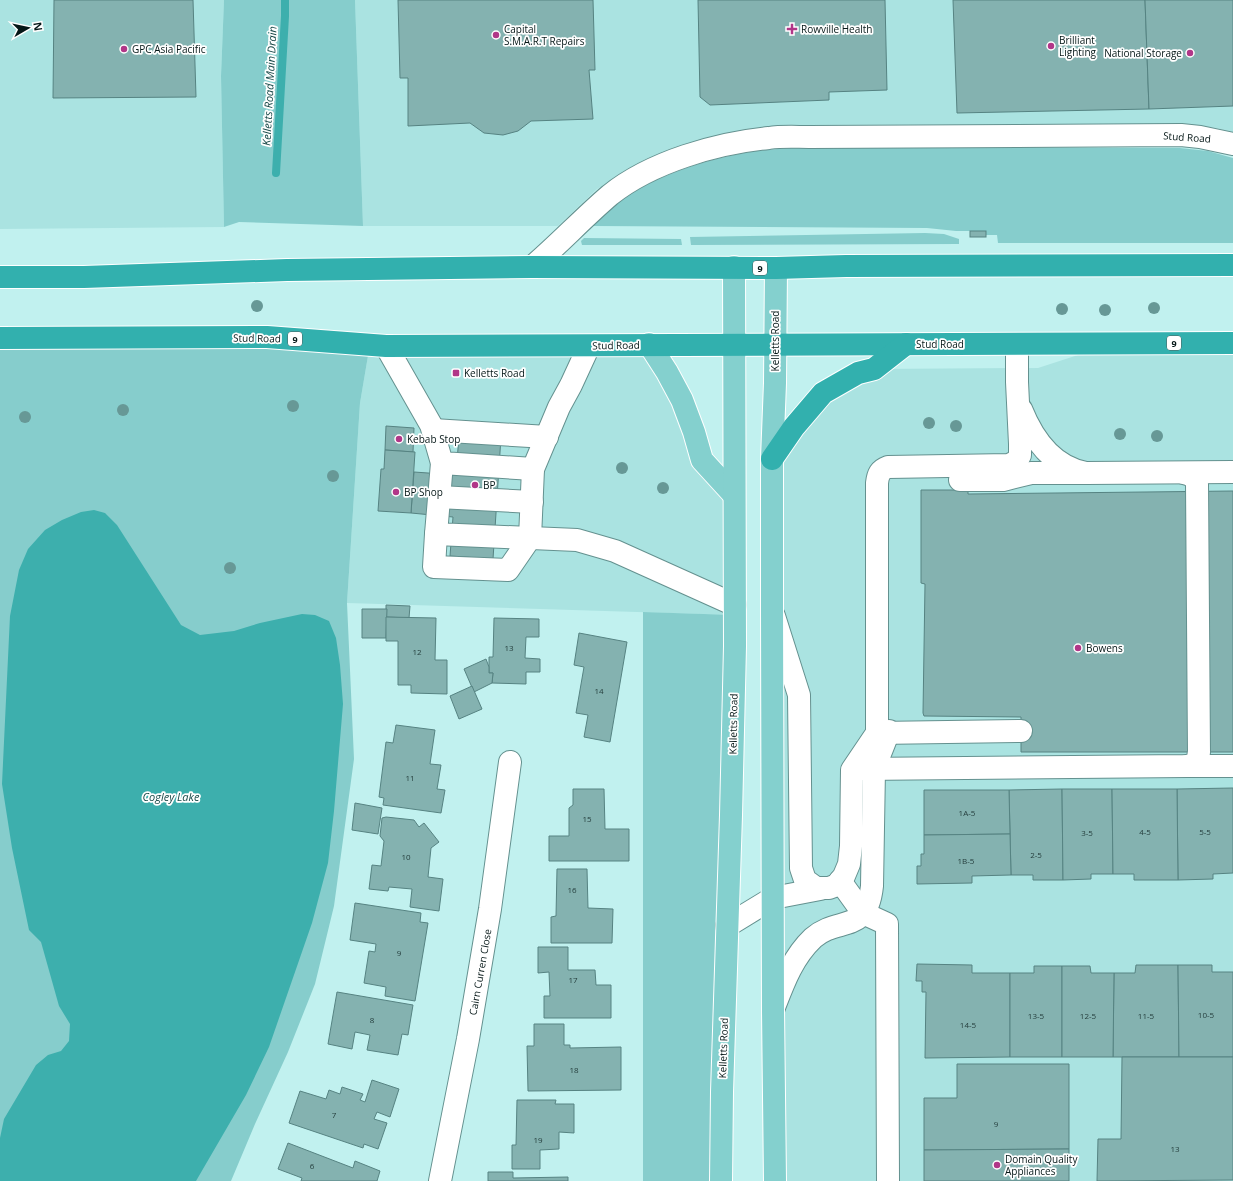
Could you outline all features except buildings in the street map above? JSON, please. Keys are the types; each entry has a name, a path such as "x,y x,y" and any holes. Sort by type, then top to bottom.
{"highway":[{"name":"9","path":"0,277 92,277 287,270 532,267 776,268 846,266 1233,265"},
{"name":"Stud Road","path":"0,338 267,337 386,346 1233,343"},
{"path":"772,459 794,427 823,393 858,373 874,369 906,344"}],"main road":[{"name":"Kelletts Road","path":"721,1181 735,605 734,267"},
{"name":"Kelletts Road","path":"775,1181 773,1010 772,459 776,268"},
{"path":"649,344 667,372 682,400 694,432 702,460 734,494"}],"street":[{"name":"Stud Road","path":"532,267 557,245 576,225 626,184 677,159 741,141 792,137 1181,135 1200,137 1233,144"},
{"path":"727,926 773,898 830,885 844,876 849,864 851,846 852,770 883,733 878,474 882,469 888,467 1009,465 1017,461 1020,454 1020,444 1017,344"},
{"path":"386,346 433,430 442,463 434,566 508,570 530,538 533,469 558,407 571,385 589,346"},
{"path":"1018,399 1028,424 1043,448 1054,459 1064,465 1075,471 1086,473"},
{"path":"433,430 547,436"},
{"path":"442,463 533,469"},
{"path":"773,1010 798,954 815,937 826,930 853,921 863,913 871,897 874,769 883,733 889,486 893,482 899,481 1003,480 1030,473 1233,472"},
{"path":"1184,473 1190,474 1195,478 1197,484 1198,759 1197,763 1194,765 1187,766"},
{"path":"439,497 532,502"},
{"path":"436,534 578,540 615,551 735,605"},
{"path":"772,607 799,695 801,868 805,880 816,888 830,885"},
{"path":"883,733 1021,731"},
{"name":"Cairn Curren Close","path":"440,1181 478,986 510,762"},
{"path":"852,770 1233,766"},
{"path":"830,885 863,913 887,924 888,1181"}],"shaded area":[{"path":"0,0 224,0 221,76 224,227 0,229"},
{"path":"224,0 355,0 363,226 239,222 224,227 221,76"},
{"path":"355,0 1233,0 1233,133 1217,128 1178,124 796,125 754,129 639,164 597,189 558,226 363,226"},
{"path":"799,147 1180,148 1208,151 1233,158 1233,243 998,243 997,235 986,235 986,231 956,231 927,228 594,226 593,222 634,191 685,168 738,154 761,150"},
{"path":"925,233 944,234 959,239 959,244 691,245 690,237"},
{"path":"584,238 681,239 682,245 582,245 581,241"},
{"name":"Cogley Lake","path":"0,338 370,344 360,403 347,603 354,759 334,906 315,984 288,1052 231,1181 0,1181"},
{"path":"1115,343 1233,343 1233,1181 775,1181 772,459 794,427 874,369 1038,368"},
{"path":"370,344 649,344 694,432 734,495 734,615 347,603 360,403"},
{"path":"643,612 734,615 721,1181 643,1181"}],"water":[{"name":"Cogley Lake","path":"94,510 105,513 117,525 181,625 200,635 234,631 260,623 302,614 315,615 329,621 336,638 343,704 328,863 312,923 269,1047 246,1095 196,1181 0,1181 0,1138 4,1119 36,1065 48,1055 61,1051 69,1041 70,1024 59,1006 41,942 29,930 12,848 2,784 10,616 19,570 28,549 45,530 62,520 81,512"}],"waterway":[{"name":"Kelletts Road Main Drain","path":"276,173 285,0"}],"place":[{"name":"Rowville Health","path":"792,29"},
{"name":"Capital S.M.A.R.T Repairs","path":"496,35"},
{"name":"Brilliant Lighting","path":"1051,46"},
{"name":"GPC Asia Pacific","path":"124,49"},
{"name":"National Storage","path":"1190,53"},
{"name":"Kelletts Road","path":"456,373"},
{"name":"Kebab Stop","path":"399,439"},
{"name":"BP","path":"475,485"},
{"name":"BP Shop","path":"396,492"},
{"name":"Bowens","path":"1078,648"},
{"name":"Domain Quality Appliances","path":"997,1165"}]}
